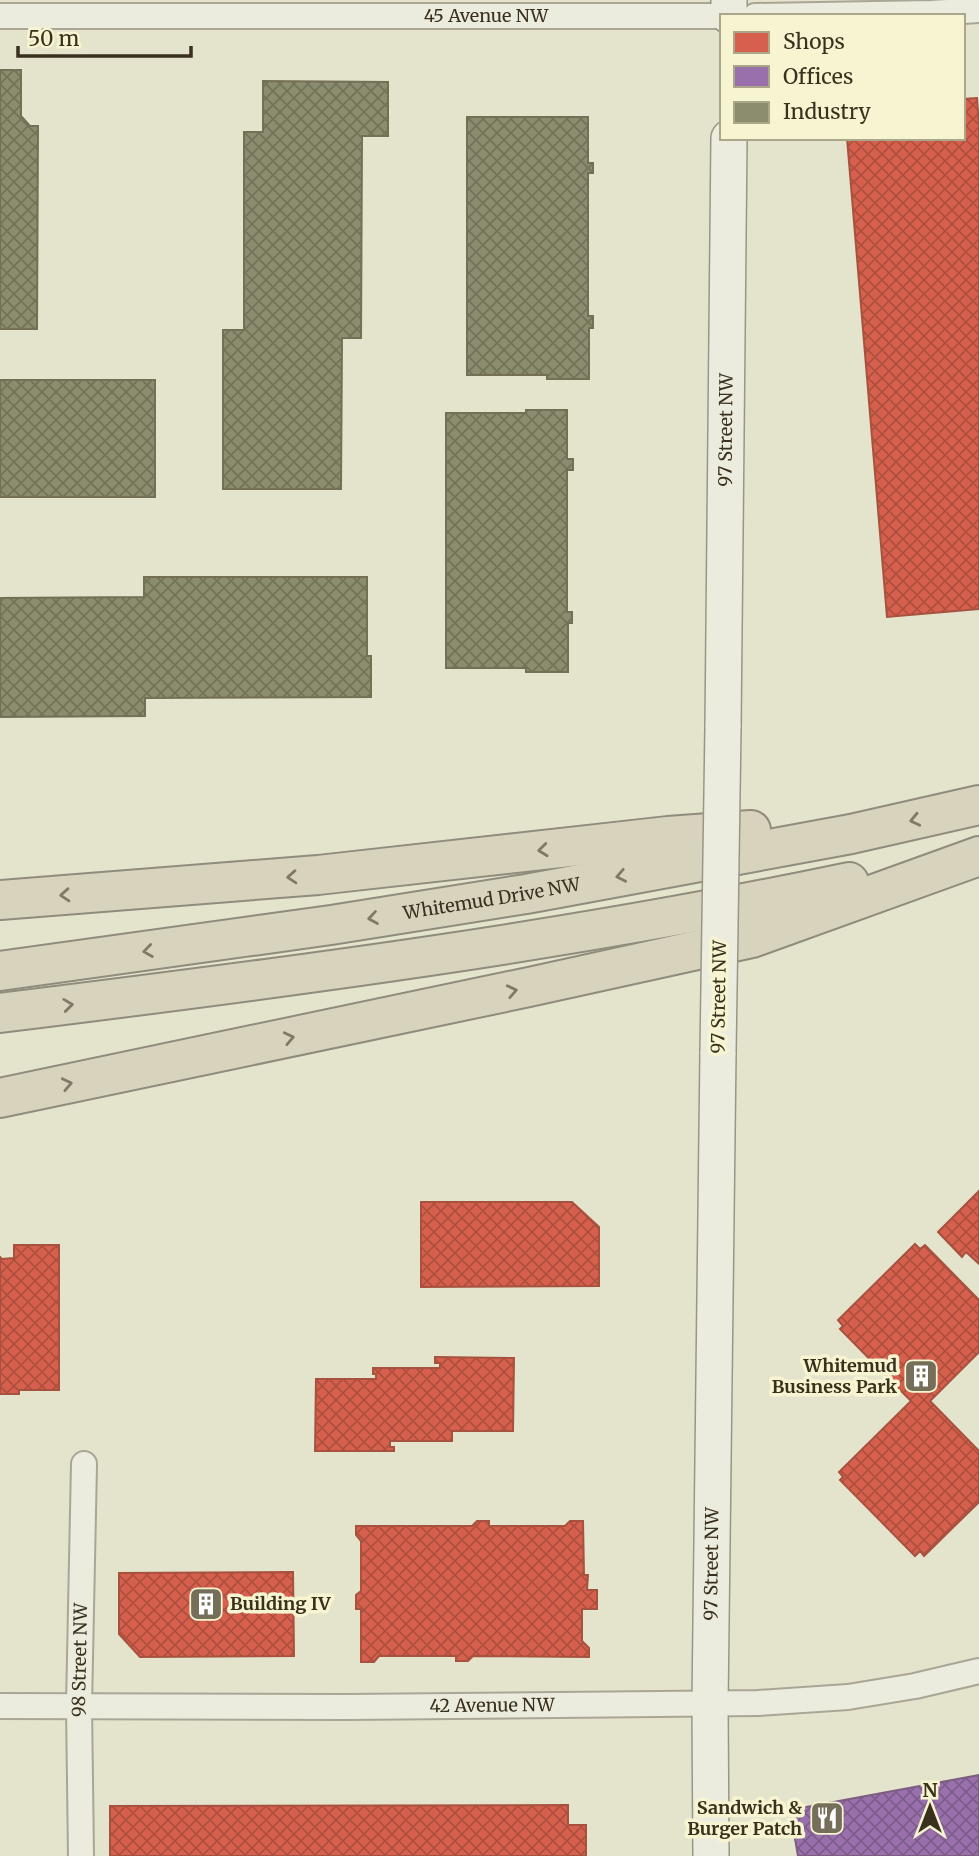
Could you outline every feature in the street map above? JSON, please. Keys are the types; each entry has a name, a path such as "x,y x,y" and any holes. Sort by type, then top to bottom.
{"highway":[{"name":"Whitemud Drive NW","path":"0,971 331,925 513,896 851,834 979,805"},
{"path":"0,900 318,875 668,836 749,830 851,834"},
{"path":"0,1013 688,915 979,856"},
{"path":"0,1098 529,988 752,938 979,856"}],"street":[{"path":"918,14 979,10"},
{"name":"45 Avenue NW","path":"0,16 720,16"},
{"name":"97 Street NW","path":"711,1856 710,1705 729,140"},
{"name":"98 Street NW","path":"81,1856 79,1706 84,1464"},
{"name":"42 Avenue NW","path":"0,1706 360,1707 796,1702 915,1686 979,1671"}],"building: Shops":[{"path":"977,98 979,125 979,609 887,617 847,140 965,140 965,99"},
{"path":"979,1191 979,1264 966,1252 962,1257 938,1232"},
{"path":"421,1202 572,1202 599,1227 599,1286 421,1287"},
{"name":"Whitemud Business Park","path":"915,1244 920,1249 925,1245 979,1300 979,1352 930,1401 979,1451 979,1502 924,1556 920,1551 915,1556 840,1480 843,1477 839,1472 911,1401 840,1329 843,1326 838,1320"},
{"path":"14,1245 59,1245 59,1390 19,1390 19,1394 0,1394 0,1257 14,1258"},
{"path":"435,1357 514,1358 513,1431 452,1431 452,1441 390,1441 390,1447 394,1447 394,1451 315,1451 316,1379 376,1379 373,1368 440,1368 440,1363 435,1363"},
{"path":"477,1521 489,1521 489,1526 565,1526 570,1521 583,1521 584,1575 588,1575 587,1590 597,1590 597,1609 582,1609 582,1641 589,1648 589,1657 473,1656 468,1661 456,1661 456,1656 379,1656 374,1662 361,1662 361,1609 356,1609 356,1595 361,1591 361,1541 356,1535 356,1526 472,1526"},
{"name":"Building IV","path":"293,1572 294,1656 140,1657 119,1634 119,1573"},
{"path":"568,1805 568,1825 586,1825 586,1856 110,1856 110,1806"}],"building: Offices":[{"path":"979,1775 979,1856 798,1856 790,1810"}],"building: Industry":[{"path":"0,70 21,70 21,116 30,126 38,126 37,329 0,329"},
{"path":"263,81 388,82 388,136 362,136 361,338 342,338 341,489 223,489 223,330 244,330 244,132 263,132"},
{"path":"467,117 588,117 588,163 593,163 593,173 588,173 588,316 593,316 593,328 589,328 589,379 547,379 547,375 467,375"},
{"path":"0,380 155,380 155,497 0,497"},
{"path":"526,410 567,410 567,459 573,459 573,470 567,470 567,612 572,612 572,623 568,623 568,672 526,672 526,668 446,668 446,413 526,413"},
{"path":"144,577 367,577 367,656 371,656 371,697 145,698 145,716 0,717 0,598 144,597"}],"place":[{"name":"Whitemud Business Park","path":"921,1376"},
{"name":"Building IV","path":"206,1604"},
{"name":"Sandwich & Burger Patch","path":"827,1818"}]}
